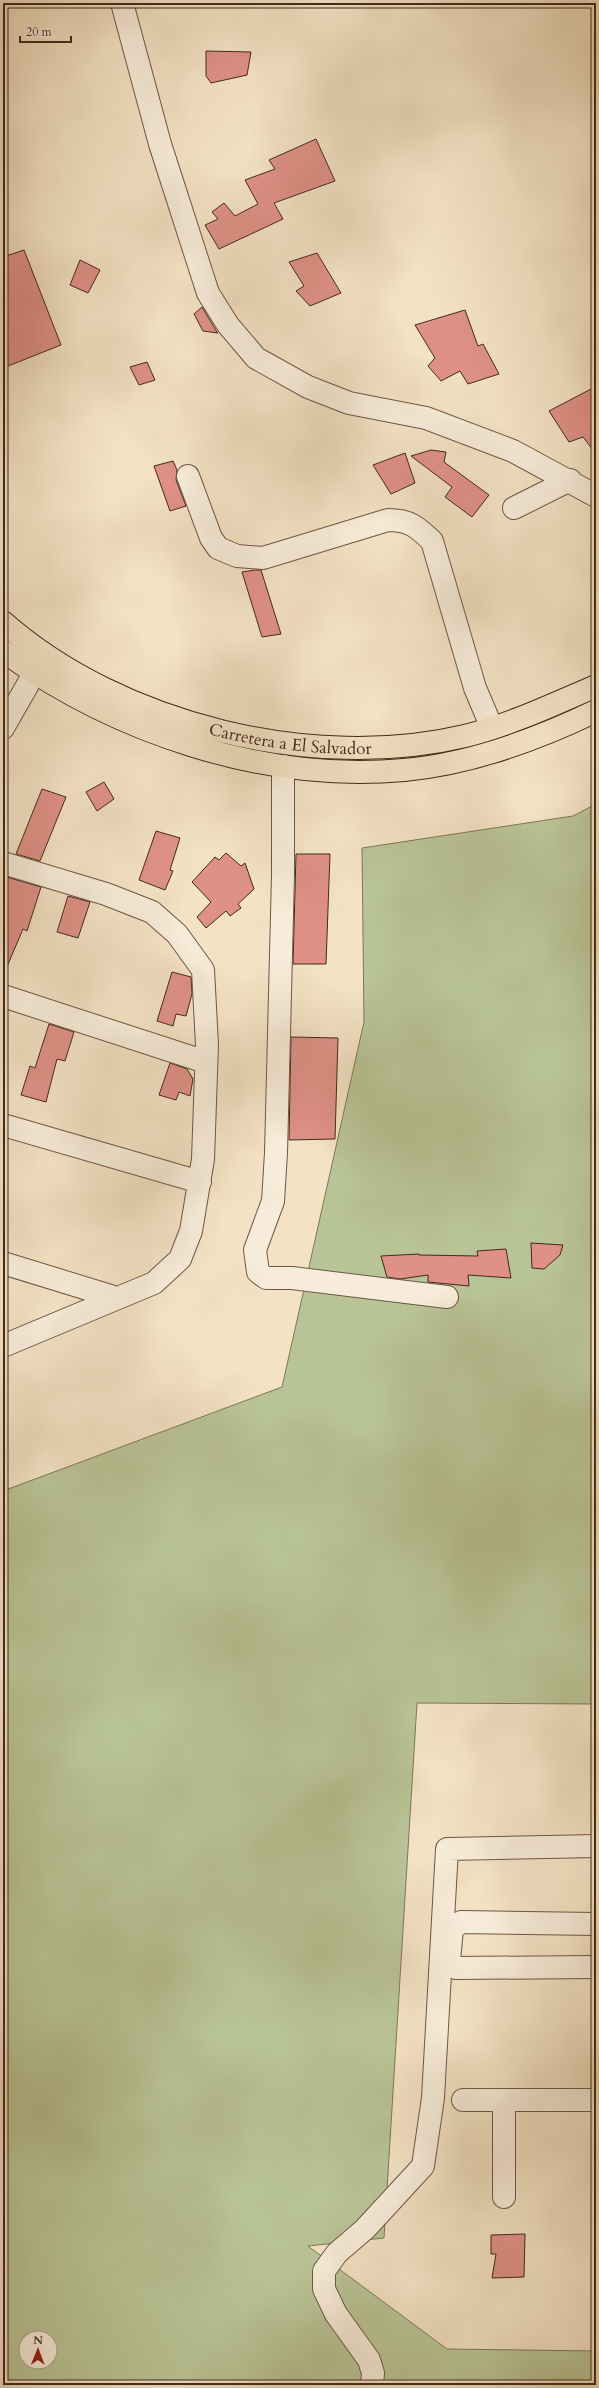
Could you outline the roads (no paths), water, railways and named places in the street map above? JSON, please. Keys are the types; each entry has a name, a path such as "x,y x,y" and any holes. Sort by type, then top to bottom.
{"highway":[{"name":"Carretera a El Salvador","path":"3,622 24,640 51,658 114,692 170,716 246,738 297,744 386,747 441,740 492,728 596,686"},
{"name":"Carretera a El Salvador","path":"3,652 73,695 146,729 219,754 247,761 284,766 375,772 435,765 474,757 509,747 596,711"}],"street":[{"path":"122,3 160,144 208,293 228,325 256,358 308,387 349,402 426,418 513,451 570,480 596,496"},
{"path":"188,476 211,538 218,548 237,556 263,558 388,520 402,520 416,526 432,541 475,688 492,728"},
{"path":"514,508 570,480"},
{"path":"3,728 35,672"},
{"path":"284,766 283,875 275,1174 273,1202 255,1250 258,1272 266,1278 292,1278 447,1297"},
{"path":"3,863 106,894 152,912 177,934 203,970 206,1062 203,1159 200,1182 191,1231 180,1260 154,1283 3,1346"},
{"path":"3,996 206,1062"},
{"path":"3,1125 200,1182"},
{"path":"3,1264 117,1298"},
{"path":"372,2385 373,2373 369,2360 336,2314 324,2290 324,2271 337,2253 365,2229 423,2166 433,2098 447,1849 596,1846"},
{"path":"596,1924 461,1922 452,1929 449,1960 456,1968 596,1967"},
{"path":"463,2100 596,2100"},
{"path":"504,2101 504,2197"}]}
